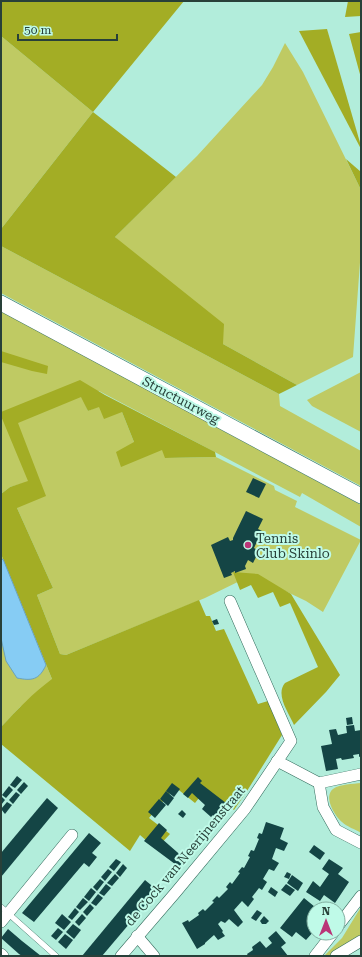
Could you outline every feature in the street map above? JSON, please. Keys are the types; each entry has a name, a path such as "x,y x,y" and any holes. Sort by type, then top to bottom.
{"main road":[{"name":"Structuurweg","path":"1,303 361,496"}],"street":[{"name":"de Cock van Neerijnenstraat","path":"121,956 246,809 291,740 230,601"},
{"path":"277,761 319,783 361,774"},
{"path":"319,783 323,807 336,830 361,843"},
{"path":"3,914 72,835"},
{"path":"346,916 361,896"},
{"path":"137,936 154,956"},
{"path":"315,956 327,941"},
{"path":"336,956 361,941"}],"lane":[{"path":"3,914 56,956"}],"green space":[{"path":"1,1 184,1 93,112 1,36"},
{"path":"348,1 361,1 361,16 345,17"},
{"path":"327,29 361,146 361,149 299,31"},
{"path":"361,32 361,78 349,34"},
{"path":"1,36 93,112 1,229"},
{"path":"285,43 303,72 361,190 361,249 353,357 297,385 223,344 115,237 197,156 262,85"},
{"path":"93,112 176,177 115,237 224,324 223,344 297,385 279,394 1,246 1,229"},
{"path":"346,159 361,172 361,190"},
{"path":"1,246 279,394 280,406 361,451 361,486 1,293"},
{"path":"1,311 361,505 361,527 302,493 300,497 99,391 82,396 88,411 99,406 122,412 134,442 163,450 166,458 216,457 274,486 275,490 297,501 295,507 361,540 323,612 306,601 252,575 205,598 66,655 60,654 37,595 53,588 17,508 24,483 10,487 1,494"},
{"path":"1,351 48,366 47,374 1,362"},
{"path":"361,372 361,432 312,406 307,400"},
{"path":"80,380 105,395 215,452 216,457 165,458 162,450 121,467 116,452 134,442 122,412 104,419 99,407 88,411 81,397 18,423 46,496 17,508 53,588 37,595 60,654 66,655 199,600 206,616 210,616 216,631 224,629 258,704 268,701 282,735 234,810 206,789 195,803 175,787 149,818 170,834 156,849 140,835 130,851 1,744 1,727 19,708 52,679 1,554 1,494 10,487 28,481 1,416 1,412"},
{"path":"1,554 54,684 20,707 1,727"},
{"path":"233,572 258,574 291,594 340,675 326,692 294,725 282,698 282,688 285,683 318,667 290,603 280,607 273,592 258,598 251,585 240,590"},
{"path":"361,783 361,833 344,824 339,819 333,811 329,797 330,792 336,787 347,784"},
{"path":"361,907 361,936 330,956 324,956 339,941 346,941 346,931"}],"water":[{"path":"3,559 46,665 41,674 31,679 17,678 6,661 1,638 1,560"}],"building":[{"path":"253,478 266,484 259,498 246,492"},
{"path":"246,511 263,519 258,529 262,531 254,548 259,551 253,563 248,560 245,566 246,569 235,573 235,571 231,573 232,575 224,578 211,545 228,537 230,541 233,540"},
{"path":"217,619 219,624 214,625 212,621"},
{"path":"352,717 353,724 347,725 346,718"},
{"path":"354,725 355,731 361,730 361,756 359,757 359,754 353,755 354,758 342,760 341,758 336,759 338,769 326,771 321,746 332,744 329,730 336,729 338,735 347,733 346,726"},
{"path":"17,776 22,780 15,788 10,785"},
{"path":"198,777 202,781 200,783 226,803 215,817 213,815 211,817 202,809 205,805 192,793 188,798 183,794"},
{"path":"24,782 28,786 21,794 17,790"},
{"path":"172,783 180,789 174,797 166,791"},
{"path":"9,786 13,790 6,798 2,795"},
{"path":"166,791 174,798 168,806 160,799"},
{"path":"16,792 20,795 13,804 9,800"},
{"path":"1,796 5,800 1,805"},
{"path":"47,798 58,808 1,877 1,853"},
{"path":"159,799 166,805 155,818 148,812"},
{"path":"7,802 12,805 5,814 1,809"},
{"path":"182,810 186,814 183,818 178,814"},
{"path":"266,822 284,828 280,839 288,843 284,851 276,848 272,859 279,863 274,871 269,869 263,879 267,882 262,890 259,888 252,897 254,899 248,907 242,901 234,910 243,922 238,927 229,919 225,923 221,921 218,924 225,936 218,940 214,935 205,944 197,949 182,923 188,920 189,922 199,915 198,913 203,909 205,911 214,902 212,901 217,896 219,898 228,889 226,887 230,882 232,884 240,873 238,872 242,867 244,868 250,857 248,856 251,850 254,851 259,839 257,838 259,833 262,834"},
{"path":"159,823 167,830 161,838 185,859 179,867 144,841"},
{"path":"89,833 101,843 92,853 97,857 89,867 84,863 34,922 22,913"},
{"path":"314,845 325,853 320,860 309,852"},
{"path":"116,859 121,862 114,871 109,867"},
{"path":"329,859 343,868 338,874 349,882 336,901 332,901 324,895 320,901 306,892 313,881 320,887 329,874 322,869"},
{"path":"123,864 127,868 120,877 116,873"},
{"path":"108,869 112,872 105,881 101,877"},
{"path":"287,872 291,874 289,879 284,877"},
{"path":"115,874 119,878 112,886 107,883"},
{"path":"292,875 303,883 298,891 287,883"},
{"path":"100,879 104,882 97,891 93,887"},
{"path":"145,880 157,890 141,910 102,956 82,956"},
{"path":"106,884 111,888 104,896 99,893"},
{"path":"286,884 295,890 290,896 281,890"},
{"path":"271,887 278,892 275,897 268,892"},
{"path":"91,888 96,892 89,901 84,897"},
{"path":"98,894 103,898 96,906 91,903"},
{"path":"83,898 88,902 80,910 76,907"},
{"path":"304,898 308,901 306,901 306,940 296,932 292,937 280,928"},
{"path":"90,904 94,908 87,916 83,912"},
{"path":"75,908 79,912 72,920 68,917"},
{"path":"257,910 262,913 256,921 251,918"},
{"path":"62,914 71,922 64,930 55,923"},
{"path":"82,914 86,918 79,926 75,922"},
{"path":"264,916 269,921 266,924 262,924 260,921"},
{"path":"73,924 81,930 74,939 66,932"},
{"path":"58,928 63,932 56,940 51,936"},
{"path":"8,929 41,956 22,956 19,954 1,938"},
{"path":"276,931 286,943 281,947 288,956 248,956 247,954 253,950 252,947 260,941 266,948 272,943 268,938"},
{"path":"65,934 73,940 66,949 58,942"}],"place":[{"name":"Tennis Club Skinlo","path":"248,545"}]}
